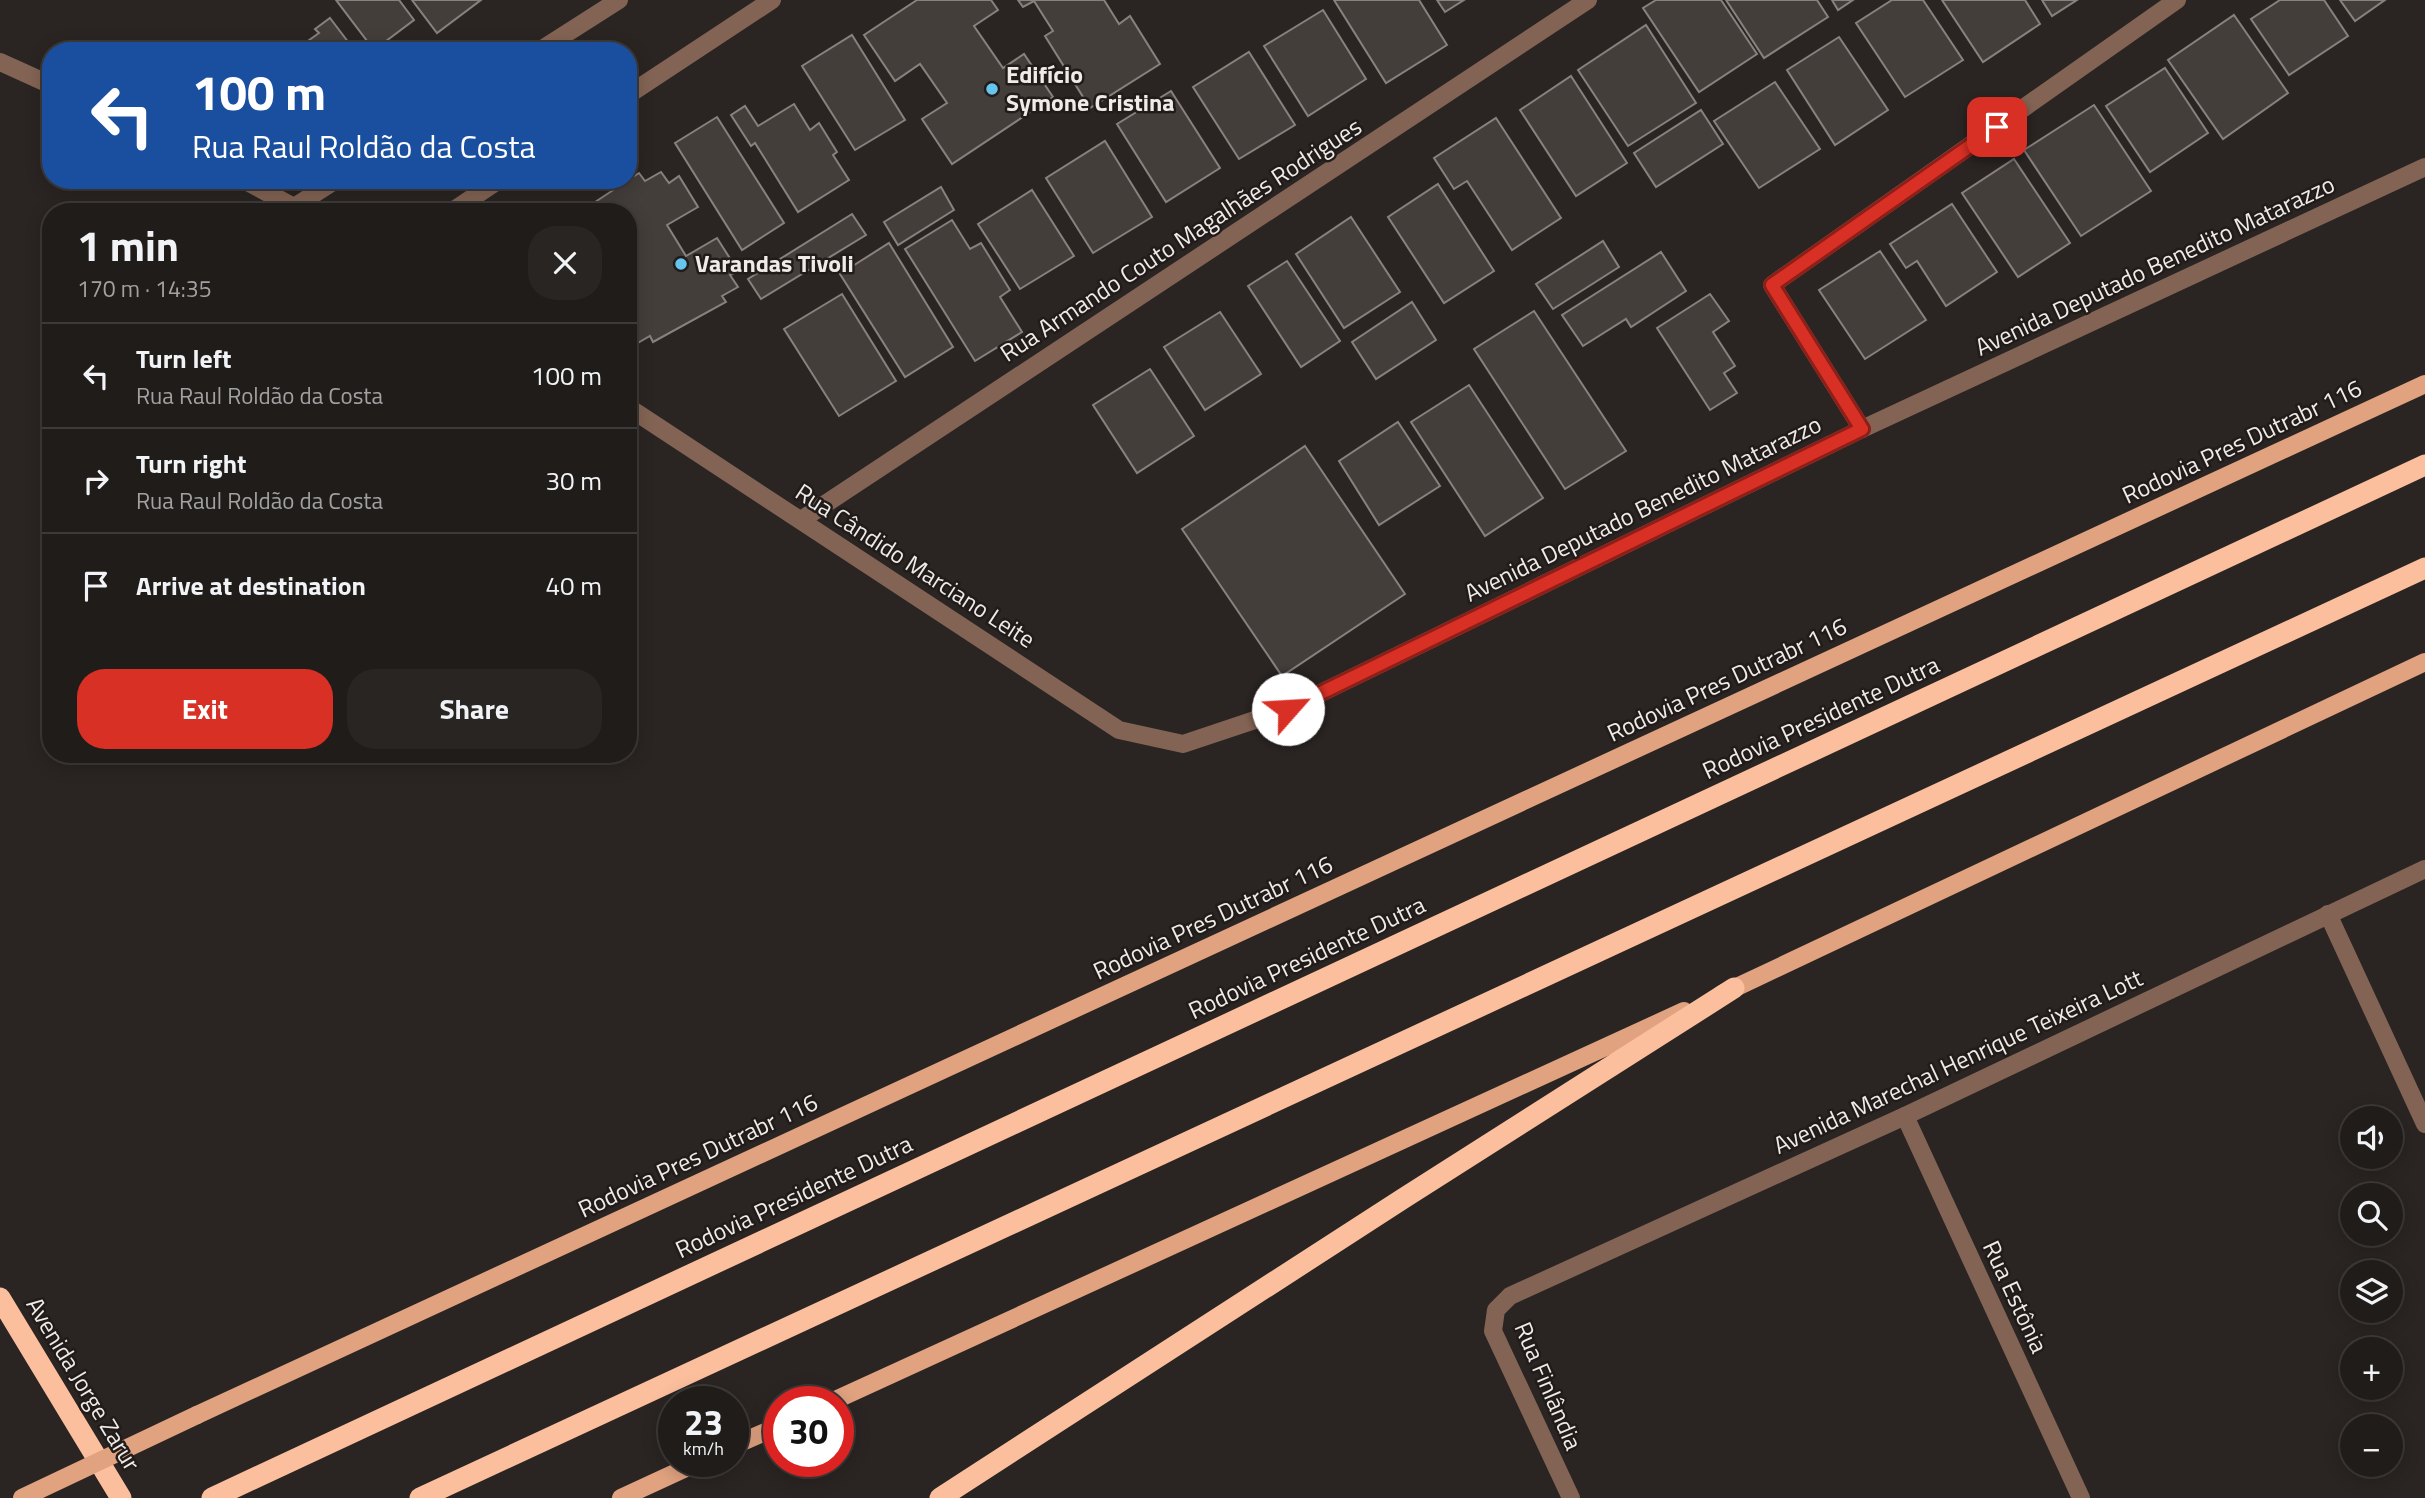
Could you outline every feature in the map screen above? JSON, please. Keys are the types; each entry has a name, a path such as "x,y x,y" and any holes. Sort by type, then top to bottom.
{"highway":[{"name":"Rodovia Presidente Dutra","path":"212,1498 2425,465"},
{"path":"420,1498 2425,568"},
{"path":"940,1498 1392,1205 1734,988"},
{"name":"Avenida Jorge Zarur","path":"0,1298 121,1498"}],"main road":[{"name":"Rodovia Pres Dutrabr 116","path":"22,1498 2425,384"},
{"path":"854,1391 1734,988 2425,662"},
{"path":"621,1498 666,1477"}],"street":[{"path":"553,42 619,0"},
{"path":"637,89 772,0"},
{"name":"Rua Armando Couto Magalhães Rodrigues","path":"801,520 1588,0"},
{"path":"1862,429 1772,285 2177,0"},
{"path":"0,62 42,81"},
{"name":"Avenida Deputado Benedito Matarazzo","path":"1183,744 1288,709 1862,429 2425,167"},
{"path":"261,189 287,203"},
{"path":"306,203 324,189"},
{"path":"465,203 486,189"},
{"name":"Rua Cândido Marciano Leite","path":"637,413 1119,730 1183,744"},
{"name":"Avenida Marechal Henrique Teixeira Lott","path":"1510,1296 1905,1115 2425,869"},
{"path":"2328,914 2425,1124"},
{"name":"Rua Estônia","path":"1905,1115 2081,1498"},
{"name":"Rua Finlândia","path":"1510,1296 1496,1310 1493,1331 1571,1498"}],"building":[{"path":"336,0 399,0 414,20 385,42 368,42"},
{"path":"412,0 481,0 437,33"},
{"name":"Edifício Symone Cristina","path":"917,0 991,0 998,10 974,26 1003,68 1024,54 1053,97 952,164 922,119 947,103 920,64 895,81 864,35"},
{"path":"1018,0 1104,0 1119,24 1130,16 1160,64 1090,108 1045,36 1053,31 1034,1 1023,7"},
{"path":"1334,0 1419,0 1447,45 1386,83"},
{"path":"1437,0 1464,0 1445,12"},
{"path":"1656,0 1721,0 1757,54 1699,92 1643,8"},
{"path":"1726,0 1817,0 1828,17 1764,58"},
{"path":"1832,0 1853,0 1838,10"},
{"path":"1892,0 1923,0 1963,60 1905,97 1856,23"},
{"path":"1942,0 2025,0 2040,24 1983,62"},
{"path":"2042,0 2077,0 2052,16"},
{"path":"2280,0 2324,0 2348,36 2289,75 2251,19"},
{"path":"2340,0 2385,0 2355,21"},
{"path":"1323,10 1366,79 1308,116 1264,46"},
{"path":"2234,15 2288,93 2223,139 2168,60"},
{"path":"330,18 348,42 307,42 319,33 315,29"},
{"path":"1646,25 1696,103 1628,146 1578,70"},
{"path":"852,35 905,120 855,150 802,66"},
{"path":"1839,37 1888,110 1835,145 1787,70"},
{"path":"1249,52 1295,125 1239,159 1193,87"},
{"path":"2165,68 2208,133 2150,172 2106,106"},
{"path":"1571,76 1627,163 1576,196 1520,110"},
{"path":"1775,82 1820,149 1759,188 1714,121"},
{"path":"1171,91 1220,168 1166,202 1117,124"},
{"path":"794,104 810,130 819,123 837,152 833,155 849,180 798,212 755,143 751,146 731,115 745,106 758,126"},
{"path":"2094,105 2151,191 2081,236 2024,150"},
{"path":"1701,110 1723,144 1656,187 1634,153"},
{"path":"717,117 784,223 742,250 675,143"},
{"path":"1496,118 1561,218 1512,250 1467,181 1454,189 1434,158"},
{"path":"1105,141 1152,217 1093,253 1046,178"},
{"path":"2014,159 2070,243 2018,277 1962,193"},
{"name":"Varandas Tivoli","path":"661,172 669,183 679,176 698,207 667,225 686,256 717,238 738,271 730,275 738,287 722,296 726,302 653,342 650,336 637,343 637,203 594,203 615,189 637,189 639,173 645,181"},
{"path":"1438,184 1494,271 1444,303 1388,217"},
{"path":"941,187 954,210 898,245 884,222"},
{"path":"1032,190 1074,256 1020,289 978,224"},
{"path":"1952,204 1997,272 1946,306 1917,261 1906,268 1890,244"},
{"path":"852,214 866,235 761,299 748,279"},
{"path":"1351,217 1400,292 1344,328 1296,254"},
{"path":"952,220 970,249 981,243 1010,290 1000,297 1022,332 975,361 905,249"},
{"path":"1603,241 1619,267 1553,309 1536,284"},
{"path":"889,243 953,347 905,377 840,274"},
{"path":"1880,251 1926,320 1865,359 1819,290"},
{"path":"1661,252 1686,291 1631,327 1626,319 1583,346 1562,315"},
{"path":"1287,261 1340,341 1301,367 1248,286"},
{"path":"842,294 896,381 839,416 784,329"},
{"path":"1710,294 1729,321 1713,332 1735,366 1724,373 1737,393 1710,410 1657,328"},
{"path":"1412,302 1436,340 1376,379 1352,342"},
{"path":"1534,311 1626,451 1565,489 1474,349"},
{"path":"1220,312 1261,374 1205,410 1164,347"},
{"path":"1150,369 1194,436 1137,473 1093,405"},
{"path":"1469,385 1543,498 1485,536 1411,422"},
{"path":"1398,422 1440,486 1379,525 1339,461"},
{"path":"1305,446 1405,594 1282,676 1182,529"}],"place":[{"name":"Edifício Symone Cristina","path":"992,89"},
{"name":"Varandas Tivoli","path":"681,264"}],"route":[{"path":"1288,709 1862,429 1772,285 1997,127"}]}
